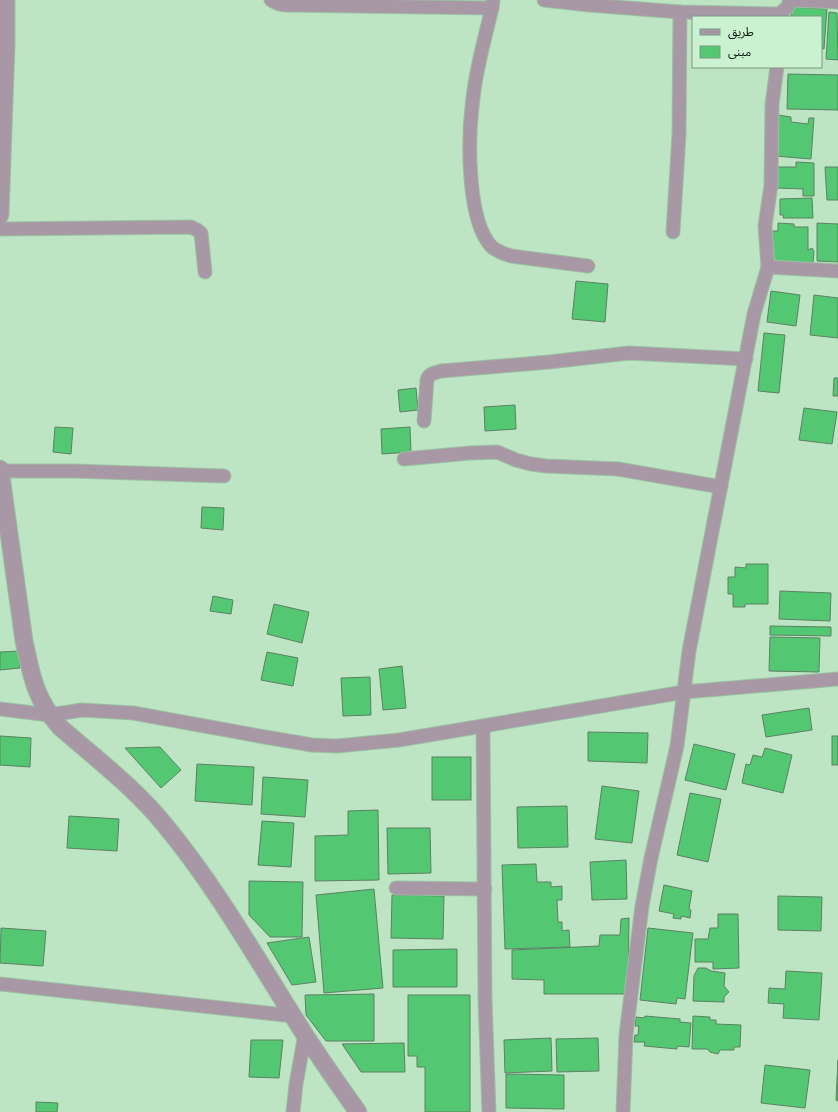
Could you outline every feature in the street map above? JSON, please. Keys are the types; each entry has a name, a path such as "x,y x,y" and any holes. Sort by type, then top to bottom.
{"street":[{"path":"0,215 6,44 6,0"},
{"path":"271,0 279,4 286,5 493,4 478,72 472,106 470,129 473,194 481,228 486,239 493,248 502,253 512,256 588,266"},
{"path":"544,0 589,5 677,8 779,16 787,8 790,0 838,2"},
{"path":"673,232 679,134 679,38 677,8"},
{"path":"624,1112 626,1035 642,906 651,858 677,746 689,651 711,534 722,487 754,314 768,267 765,226 771,185 772,104 777,68"},
{"path":"0,229 191,227 201,234 205,272"},
{"path":"768,267 838,271"},
{"path":"424,422 426,380 432,373 441,371 621,354 746,359"},
{"path":"404,459 497,452 516,460 531,464 618,469 722,487"},
{"path":"224,476 0,470 24,641 38,694 50,715 60,727 134,792 163,823 211,885 305,1034 358,1112"},
{"path":"0,709 50,715 82,710 133,713 267,738 312,745 337,746 399,740 483,727 684,692 838,679"},
{"path":"483,727 485,1000 489,1112"},
{"path":"396,888 485,889"},
{"path":"0,984 294,1016"},
{"path":"293,1112 296,1084 305,1034"}],"building":[{"path":"792,7 827,9 824,49 822,48 822,16 791,16"},
{"path":"829,12 837,13 838,60 826,59"},
{"path":"788,74 838,75 838,110 787,109"},
{"path":"778,115 791,117 791,122 808,124 809,118 814,118 811,159 775,156"},
{"path":"796,162 814,163 814,196 803,196 803,189 777,188 777,167 796,167"},
{"path":"825,167 838,167 838,200 827,200"},
{"path":"812,198 813,218 783,218 784,215 780,215 780,199"},
{"path":"778,223 794,224 794,227 808,227 808,250 812,248 814,251 813,263 770,261 771,231 778,231"},
{"path":"817,223 838,224 838,262 817,261"},
{"path":"576,281 608,284 605,322 572,319"},
{"path":"771,291 800,295 796,326 767,322"},
{"path":"814,295 838,298 838,338 810,335"},
{"path":"764,333 785,335 779,393 758,391"},
{"path":"834,378 838,378 838,396 833,396"},
{"path":"416,388 418,410 400,412 398,390"},
{"path":"515,405 516,429 485,431 484,407"},
{"path":"804,408 837,412 832,444 799,440"},
{"path":"55,427 73,428 71,454 53,452"},
{"path":"410,427 411,452 382,454 381,429"},
{"path":"202,507 224,508 223,530 201,528"},
{"path":"746,564 768,564 768,604 745,604 745,607 733,607 733,594 728,594 728,577 735,577 735,567 746,568"},
{"path":"780,591 831,593 830,621 779,619"},
{"path":"213,596 233,600 231,614 210,611"},
{"path":"274,604 309,612 302,643 267,634"},
{"path":"770,626 831,627 831,636 770,635"},
{"path":"770,637 820,638 819,672 769,671"},
{"path":"19,651 20,668 0,670 0,652"},
{"path":"267,652 298,658 293,686 261,680"},
{"path":"402,666 406,708 383,710 379,669"},
{"path":"370,677 371,715 343,716 341,678"},
{"path":"809,708 812,730 766,737 762,715"},
{"path":"588,732 648,733 647,763 588,761"},
{"path":"0,736 31,738 30,767 0,765"},
{"path":"832,736 838,736 838,765 832,765"},
{"path":"694,744 735,754 726,790 685,780"},
{"path":"160,747 181,770 161,788 125,748"},
{"path":"765,748 792,755 783,793 742,783 746,764 750,765 753,755 762,757"},
{"path":"432,757 471,757 471,800 432,800"},
{"path":"197,764 254,767 252,805 195,801"},
{"path":"263,777 308,780 305,817 261,814"},
{"path":"602,786 639,791 632,843 595,839"},
{"path":"690,793 721,799 708,862 677,855"},
{"path":"567,806 568,847 518,848 517,807"},
{"path":"378,810 379,880 315,881 315,836 348,835 348,811"},
{"path":"69,816 119,819 117,851 67,848"},
{"path":"262,821 294,823 291,867 258,865"},
{"path":"387,828 430,828 431,873 388,874"},
{"path":"626,860 627,899 592,900 590,862"},
{"path":"536,864 537,882 551,882 551,887 562,886 562,900 557,900 558,922 562,922 562,931 569,930 570,947 505,949 502,865"},
{"path":"249,881 303,882 302,937 270,937 249,915"},
{"path":"664,885 692,891 689,909 691,910 690,918 681,916 681,919 673,918 674,914 659,911"},
{"path":"374,889 383,988 324,993 316,895"},
{"path":"392,895 444,896 443,939 391,938"},
{"path":"778,896 822,897 821,931 778,930"},
{"path":"718,914 738,914 739,968 713,969 713,962 695,962 695,939 708,939 710,928 718,928"},
{"path":"629,918 628,994 544,994 544,980 512,979 512,950 599,946 600,935 620,935 621,919"},
{"path":"1,928 46,931 43,966 0,963"},
{"path":"648,928 693,933 685,999 677,998 676,1004 640,1000"},
{"path":"309,937 316,982 292,985 267,943"},
{"path":"457,949 457,987 393,987 393,950"},
{"path":"698,968 706,968 711,971 725,973 724,986 729,992 724,997 724,1002 693,1001 694,976"},
{"path":"786,971 822,973 819,1020 783,1018 784,1004 768,1003 769,988 785,989"},
{"path":"374,994 374,1041 326,1041 306,1015 305,995"},
{"path":"408,995 470,995 470,1112 425,1112 425,1067 417,1067 417,1056 408,1056"},
{"path":"645,1016 680,1019 680,1022 691,1023 689,1047 677,1046 677,1049 644,1046 645,1042 634,1042 635,1035 638,1035 639,1026 635,1026 636,1017 644,1018"},
{"path":"693,1016 710,1017 710,1020 716,1020 716,1024 741,1025 740,1047 734,1047 734,1050 720,1050 718,1054 710,1052 707,1049 692,1049"},
{"path":"551,1038 552,1071 505,1073 504,1040"},
{"path":"598,1038 599,1071 557,1072 556,1039"},
{"path":"251,1040 283,1040 279,1078 249,1077"},
{"path":"404,1043 405,1072 361,1072 342,1044"},
{"path":"838,1060 838,1101 836,1100"},
{"path":"765,1065 810,1070 805,1108 761,1103"},
{"path":"506,1074 564,1075 564,1109 506,1108"},
{"path":"36,1102 58,1103 57,1112 36,1112"}]}
